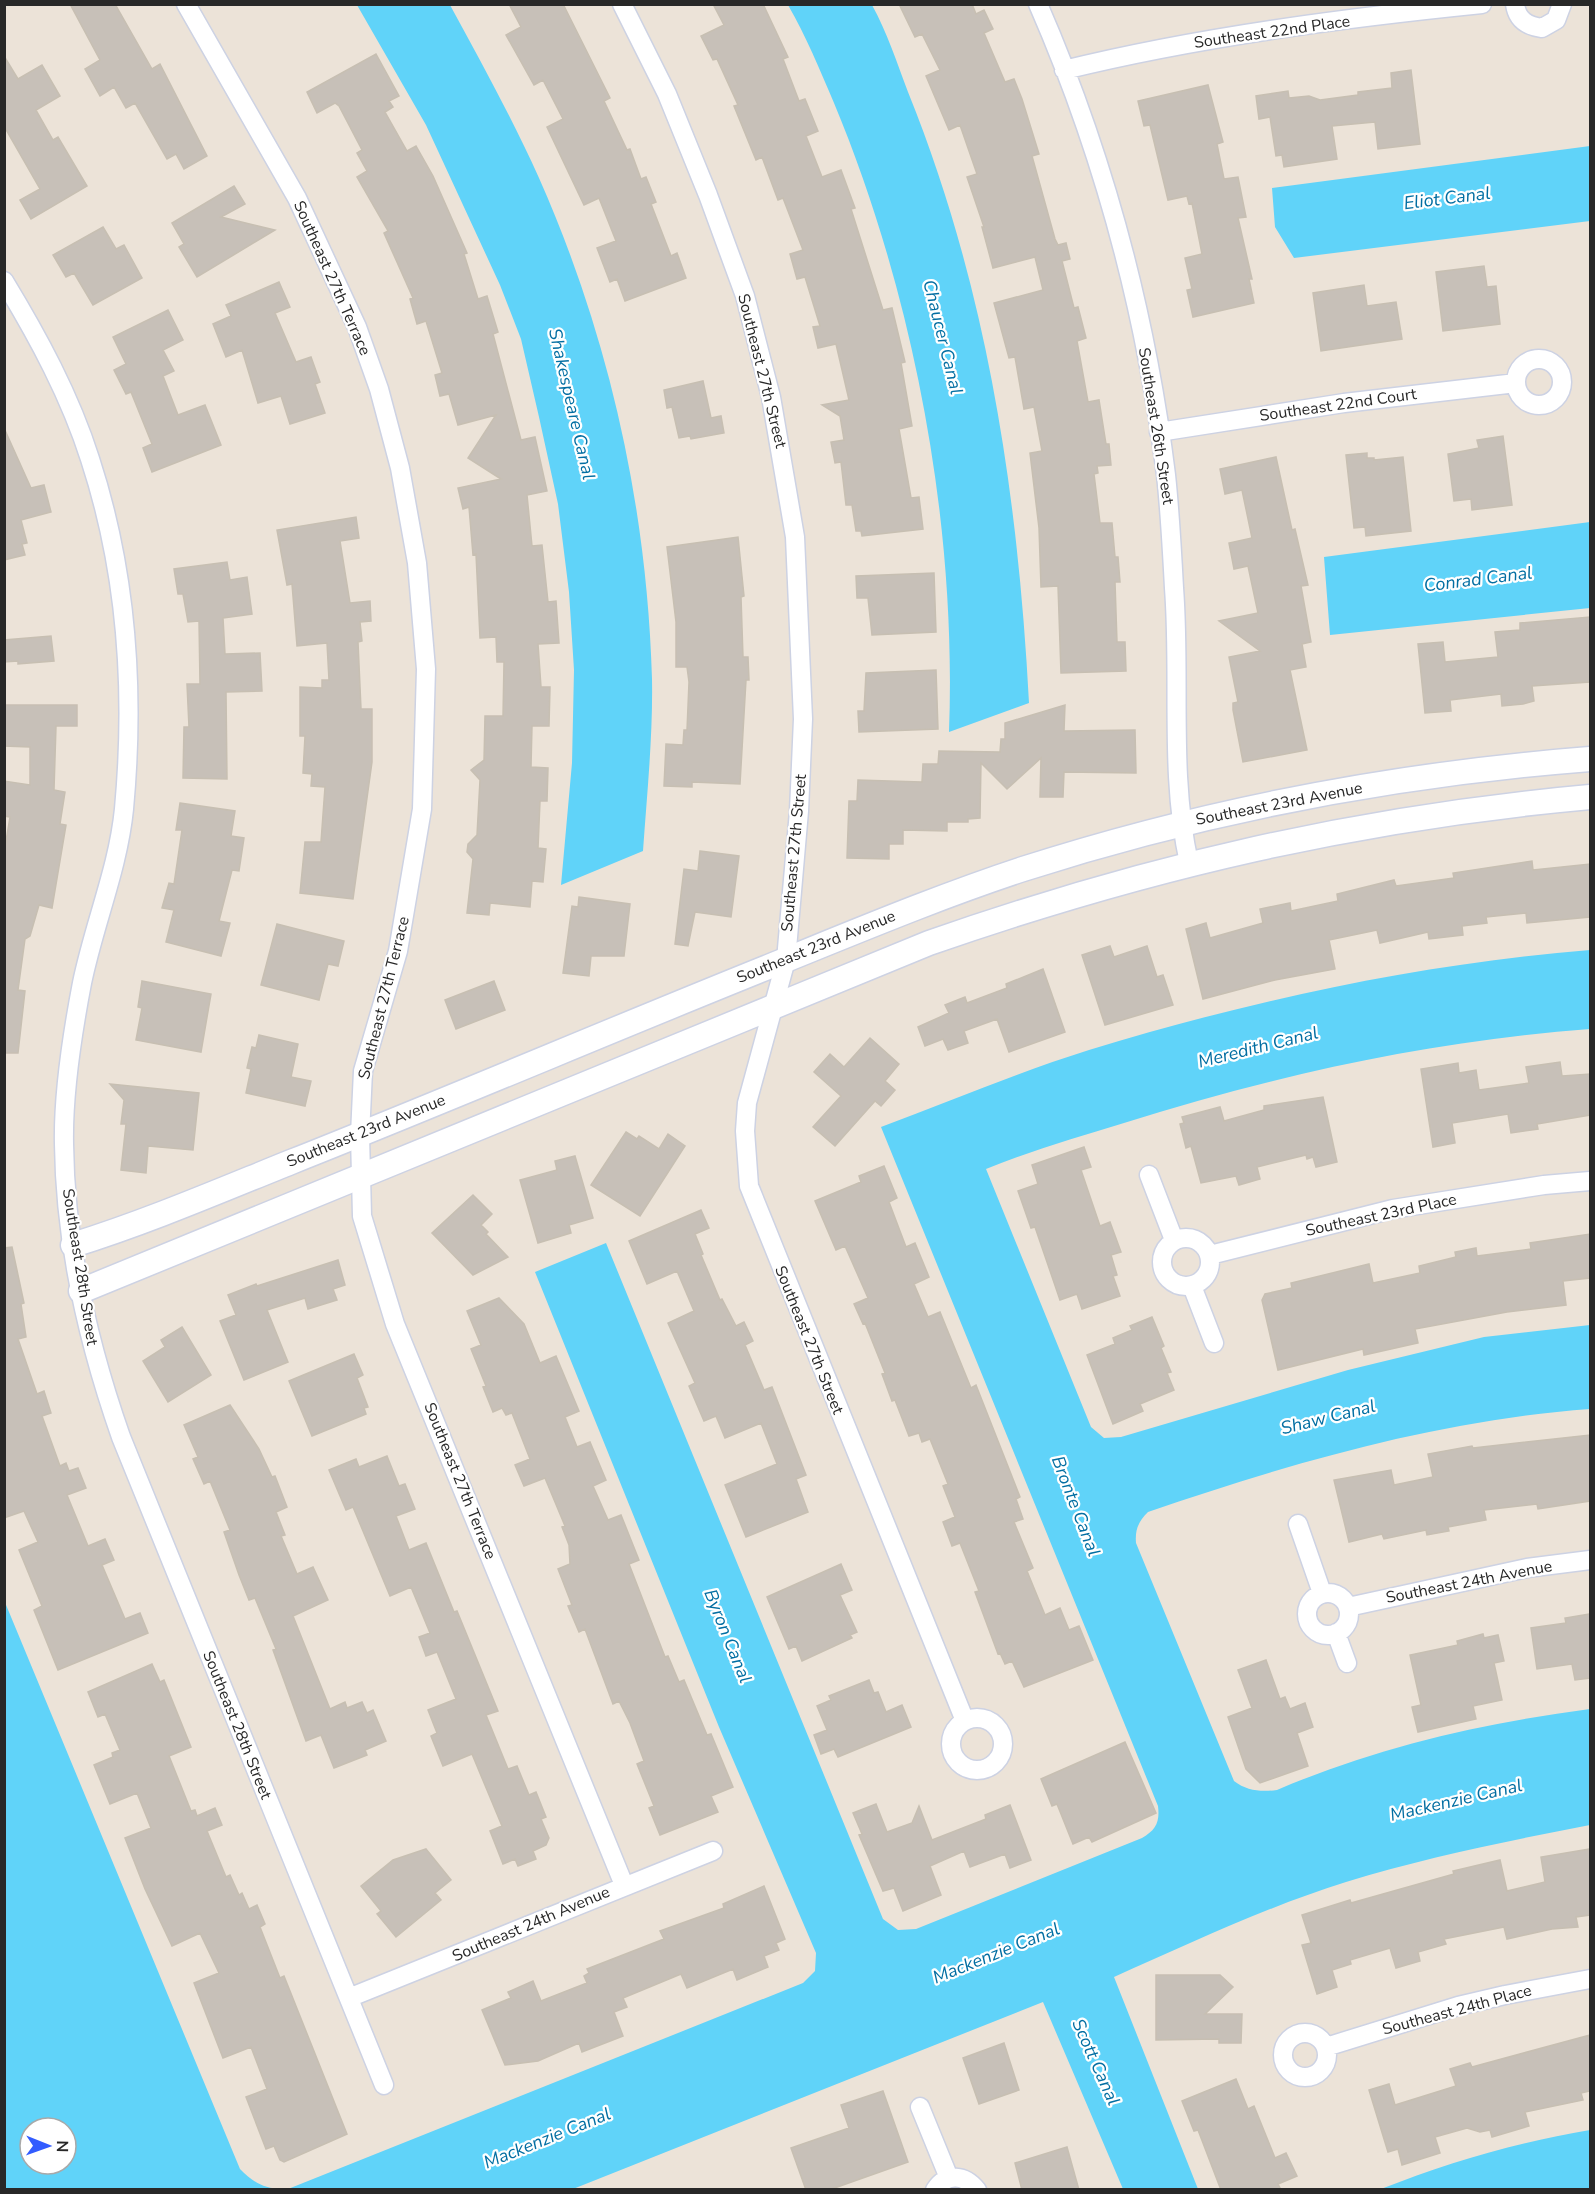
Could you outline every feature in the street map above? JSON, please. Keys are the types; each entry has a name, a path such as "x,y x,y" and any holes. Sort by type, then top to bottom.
{"street":[{"name":"Southeast 27th Terrace","path":"186,4 297,198 357,327 379,389 400,468 417,563 426,669 422,808 398,951 363,1071 360,1135 362,1216 395,1324 624,1885"},
{"name":"Southeast 27th Street","path":"622,4 667,94 741,284 758,342 782,452 795,537 803,719 799,811 786,960 747,1103 745,1149 749,1186 965,1721"},
{"name":"Southeast 26th Street","path":"1038,4 1064,70 1120,237 1159,432 1166,476 1176,605 1180,823 1189,863"},
{"name":"Southeast 22nd Place","path":"1064,70 1203,41 1482,4"},
{"path":"1515,4 1519,18 1525,24 1542,28 1556,20 1562,4"},
{"name":"Southeast 28th Street","path":"4,281 63,389 90,458 117,562 126,639 128,743 123,812 116,857 81,986 64,1113 66,1196 81,1291 102,1383 121,1437 288,1853 351,1997 384,2085"},
{"name":"Southeast 22nd Court","path":"1159,432 1344,403 1516,383"},
{"name":"Southeast 23rd Avenue","path":"73,1245 119,1230 360,1135 902,912 1020,870 1180,823 1315,795 1406,779 1590,759"},
{"path":"81,1291 929,943 1040,904 1189,863 1379,822 1510,804 1590,797"},
{"path":"1149,1175 1174,1240"},
{"name":"Southeast 23rd Place","path":"1210,1255 1393,1209 1533,1187 1590,1181"},
{"path":"1188,1237 1195,1239 1206,1248 1210,1255 1209,1271 1205,1277 1192,1286 1177,1284 1165,1274 1162,1267 1164,1252 1174,1240 1188,1237"},
{"path":"1192,1286 1215,1343"},
{"path":"1298,1524 1322,1593"},
{"name":"Southeast 24th Avenue","path":"1348,1607 1527,1568 1590,1560"},
{"path":"1322,1593 1340,1597 1348,1607 1345,1625 1336,1633 1318,1632 1307,1618 1312,1600 1322,1593"},
{"path":"1336,1633 1347,1663"},
{"name":"Southeast 24th Avenue","path":"351,1997 713,1851"},
{"name":"Southeast 24th Place","path":"1326,2047 1482,2000 1590,1979"},
{"path":"920,2107 942,2184 966,2179 977,2190"}],"water":[{"name":"Shakespeare Canal","path":"357,5 450,5 518,134 564,238 604,360 620,423 633,486 649,614 652,722 643,851 561,885 572,763 574,670 569,592 558,504 521,339 500,285 426,125"},
{"name":"Chaucer Canal","path":"788,5 872,5 892,48 935,166 959,240 978,316 1007,469 1017,547 1029,703 949,732 950,653 946,573 937,492 908,332 887,253 862,177 834,103 807,41"},
{"name":"Eliot Canal","path":"1590,146 1590,221 1294,258 1275,227 1272,188"},
{"name":"Conrad Canal","path":"1590,522 1590,608 1330,635 1324,557"},
{"path":"1590,950 1590,1029 1413,1051 1296,1075 1054,1144 986,1169 1091,1427 1104,1438 1121,1437 1348,1370 1484,1337 1590,1325 1590,1409 1477,1423 1421,1434 1366,1446 1256,1477 1148,1512 1138,1526 1136,1543 1234,1781 1254,1790 1277,1790 1392,1749 1470,1729 1590,1709 1590,1825 1437,1857 1346,1882 1258,1914 1114,1977 1198,2189 1123,2189 1043,2002 573,2189 288,2189 803,1983 815,1971 816,1953 719,1727 535,1272 606,1243 883,1919 898,1930 916,1929 1142,1838 1151,1832 1158,1821 1158,1806 881,1127 1089,1050 1212,1015 1337,986 1463,964"},
{"path":"4,1600 240,2169 259,2184 282,2189 5,2189"},
{"path":"1590,2130 1590,2189 1381,2189 1484,2154 1537,2140"}],"building":[{"path":"70,4 115,4 152,69 160,64 207,156 184,169 176,154 167,159 135,103 126,108 114,87 100,96 85,69 100,60"},
{"path":"509,4 563,4 610,98 604,101 627,150 630,149 641,179 646,177 656,202 651,204 671,256 677,253 686,278 625,301 617,279 610,282 597,248 616,241 599,198 584,205 547,127 563,119 543,80 534,85 506,35 521,27"},
{"path":"713,4 763,4 788,57 783,59 799,101 805,99 818,131 806,136 822,177 841,170 855,208 851,209 883,310 892,308 905,362 901,363 912,426 899,429 911,498 919,497 923,529 862,536 861,531 856,531 852,505 846,505 841,462 835,463 831,442 844,440 840,416 822,405 849,400 836,344 818,348 813,327 820,326 805,277 797,279 790,254 803,250 783,198 778,200 762,157 756,160 734,106 738,105 717,59 713,60 701,36 724,25"},
{"path":"899,4 972,4 976,14 984,10 993,29 984,33 1005,82 1014,79 1022,99 1039,154 1032,156 1055,239 1058,245 1066,243 1070,259 1062,261 1074,308 1078,307 1086,338 1077,341 1088,402 1099,400 1106,444 1109,444 1111,465 1097,466 1098,473 1094,474 1100,523 1112,523 1115,557 1118,557 1120,582 1115,582 1117,642 1125,642 1126,671 1061,673 1058,586 1041,587 1039,528 1030,453 1042,451 1034,407 1024,409 1015,357 1009,358 994,303 1043,290 1035,257 993,268 982,227 984,227 967,177 977,174 960,125 949,130 926,76 940,70 922,34 915,37"},
{"path":"376,54 399,96 389,101 393,107 385,112 407,151 416,146 433,176 467,253 464,254 478,299 487,296 498,332 493,334 521,440 535,437 547,491 527,495 532,546 542,545 548,602 556,601 559,643 538,644 541,687 550,687 549,726 532,726 531,767 548,768 547,801 540,801 538,848 546,849 543,882 532,881 530,907 490,903 489,915 467,913 473,859 467,852 468,844 477,835 480,780 471,770 484,760 485,716 503,716 504,662 497,662 496,637 480,638 476,554 473,555 469,507 463,509 458,488 501,479 468,458 496,415 458,425 449,394 440,396 435,375 442,373 426,321 417,324 410,299 413,298 384,233 388,231 357,177 367,171 357,153 362,150 339,106 335,103 317,113 307,92"},
{"path":"4,56 18,79 42,65 60,96 36,110 53,140 58,137 87,186 31,219 20,200 40,189 4,126"},
{"path":"1411,70 1420,144 1378,149 1375,122 1332,126 1337,159 1284,167 1282,155 1276,156 1270,117 1259,119 1256,96 1288,91 1289,98 1309,96 1320,100 1358,95 1358,92 1392,88 1391,73"},
{"path":"1208,85 1223,142 1217,144 1224,179 1238,177 1246,217 1238,218 1252,279 1249,279 1254,303 1193,317 1187,290 1192,289 1185,258 1202,254 1192,203 1189,204 1187,196 1168,200 1150,125 1144,126 1138,101"},
{"path":"234,186 245,204 221,217 275,230 197,277 179,247 184,244 172,223"},
{"path":"103,227 116,249 124,245 142,278 93,305 74,273 66,277 53,255"},
{"path":"1484,266 1487,287 1496,286 1500,324 1443,331 1436,272"},
{"path":"279,282 290,307 275,313 296,362 311,357 320,382 315,384 325,413 290,424 281,396 258,403 242,350 226,357 213,324 231,316 226,305"},
{"path":"1364,285 1367,306 1396,302 1402,339 1321,351 1313,293"},
{"path":"168,310 183,340 163,350 174,371 163,376 178,415 205,405 221,445 152,472 143,448 152,444 131,392 126,394 114,370 126,364 113,337"},
{"path":"703,381 711,418 721,416 724,433 691,439 690,436 679,438 672,407 667,408 664,390"},
{"path":"4,428 31,488 44,485 51,512 21,520 27,543 22,544 25,555 4,560"},
{"path":"1503,436 1512,505 1472,510 1471,499 1454,501 1448,454 1479,448 1477,440"},
{"path":"1367,453 1367,458 1374,458 1374,460 1403,457 1411,531 1366,536 1365,527 1354,528 1346,455"},
{"path":"1276,457 1292,530 1295,529 1308,585 1301,586 1311,642 1302,644 1306,667 1290,670 1307,750 1243,762 1233,710 1233,703 1238,702 1229,657 1260,651 1219,621 1258,613 1248,566 1234,569 1229,543 1252,538 1242,490 1225,494 1220,469"},
{"path":"356,517 359,538 340,541 350,603 370,601 371,621 360,622 362,641 358,642 361,709 372,709 372,762 353,899 300,893 305,842 321,842 325,787 311,786 312,774 303,773 305,736 300,736 300,687 322,688 322,680 329,680 327,643 297,646 292,584 287,585 277,530"},
{"path":"738,537 744,596 741,597 743,657 748,657 749,680 746,680 740,784 692,782 692,787 664,786 666,744 683,745 684,730 687,730 689,682 687,667 676,667 676,622 667,547"},
{"path":"227,562 230,580 247,577 252,614 223,618 225,654 260,653 262,691 226,692 227,779 183,778 184,727 189,727 187,684 200,684 199,621 188,622 183,594 178,594 174,569"},
{"path":"934,573 936,632 872,635 868,598 857,598 856,576"},
{"path":"1590,617 1590,682 1532,686 1534,701 1523,704 1502,706 1501,694 1450,700 1451,711 1425,713 1418,644 1443,642 1445,662 1498,657 1495,632 1520,630 1520,623"},
{"path":"51,636 54,661 18,664 18,661 4,662 4,640"},
{"path":"936,670 938,729 859,732 858,711 864,711 866,673"},
{"path":"4,705 77,705 77,726 56,726 54,790 65,792 60,824 66,825 52,908 39,905 30,936 25,939 18,990 25,991 18,1053 4,1053 4,853 10,817 4,816 4,781 30,785 30,747 4,746"},
{"path":"1065,705 1064,731 1135,730 1136,773 1064,772 1063,797 1040,797 1041,758 1007,789 981,763 980,818 968,819 968,822 947,822 947,831 903,830 903,844 889,844 889,859 847,858 849,801 857,801 858,780 922,782 923,764 938,764 939,751 1000,752 1001,739 1005,739 1005,723"},
{"path":"180,803 235,811 231,836 244,838 239,871 232,870 219,921 230,923 221,956 166,942 174,910 162,908 169,883 174,884 182,830 176,830"},
{"path":"700,851 739,856 731,917 695,912 688,946 675,944 684,869 698,871"},
{"path":"1532,861 1533,870 1590,864 1590,917 1527,923 1526,913 1486,917 1487,923 1462,926 1463,935 1429,939 1428,932 1380,943 1377,930 1329,940 1335,969 1275,980 1203,999 1186,929 1206,923 1210,938 1263,923 1260,909 1290,903 1291,911 1338,901 1337,894 1394,880 1396,886 1454,878 1453,873"},
{"path":"579,897 630,904 624,956 591,956 589,976 563,973 572,906 578,907"},
{"path":"277,924 344,941 338,966 328,964 319,1000 261,985"},
{"path":"1110,946 1114,957 1147,946 1157,977 1163,975 1173,1005 1105,1025 1082,955"},
{"path":"1043,969 1065,1032 1009,1052 997,1019 964,1031 968,1043 948,1050 943,1039 925,1046 918,1027 949,1013 945,1005 965,997 967,1003 1007,988 1006,984"},
{"path":"142,981 211,994 201,1052 136,1040 142,1008 138,1007"},
{"path":"494,981 505,1010 456,1029 445,1000"},
{"path":"259,1035 298,1044 291,1077 311,1081 305,1106 246,1093 251,1069 247,1068 252,1047 256,1048"},
{"path":"870,1038 899,1064 885,1081 895,1090 881,1106 875,1101 835,1146 813,1127 841,1096 814,1072 830,1054 844,1067"},
{"path":"1560,1062 1562,1076 1590,1074 1590,1115 1537,1124 1538,1129 1511,1133 1508,1114 1452,1123 1455,1143 1433,1147 1421,1069 1458,1063 1459,1073 1476,1070 1479,1090 1529,1083 1526,1067"},
{"path":"110,1084 199,1093 193,1150 148,1146 146,1173 121,1170 126,1124 121,1124 124,1100"},
{"path":"1323,1097 1337,1162 1316,1167 1313,1157 1307,1159 1306,1155 1257,1167 1260,1179 1239,1185 1236,1176 1201,1183 1191,1146 1186,1148 1180,1124 1184,1123 1182,1117 1220,1107 1224,1121 1264,1110 1264,1106"},
{"path":"626,1132 637,1139 639,1136 659,1149 668,1134 685,1146 640,1216 591,1185"},
{"path":"1084,1147 1091,1167 1081,1170 1100,1226 1110,1222 1121,1252 1111,1255 1117,1275 1113,1276 1120,1296 1082,1309 1077,1294 1060,1300 1035,1227 1031,1228 1018,1191 1038,1184 1032,1165"},
{"path":"575,1156 593,1218 569,1225 571,1233 538,1243 520,1180 557,1170 555,1161"},
{"path":"884,1166 897,1198 889,1202 906,1247 915,1243 929,1277 914,1284 928,1317 940,1312 971,1388 976,1385 1020,1497 1016,1499 1023,1519 1014,1522 1033,1568 1027,1571 1045,1615 1060,1608 1069,1630 1079,1626 1093,1660 1024,1687 1012,1661 1005,1664 1000,1653 998,1654 975,1592 979,1591 960,1543 952,1546 943,1522 955,1517 943,1486 948,1484 930,1439 922,1442 919,1433 909,1436 895,1400 892,1401 882,1374 885,1373 865,1323 863,1324 854,1304 868,1298 845,1246 836,1250 815,1201 861,1182 859,1176"},
{"path":"473,1195 492,1214 481,1225 488,1232 486,1234 508,1257 473,1275 432,1233"},
{"path":"701,1210 709,1228 695,1234 703,1254 701,1255 720,1300 722,1299 736,1326 744,1322 753,1341 745,1345 764,1390 772,1387 806,1475 796,1479 808,1512 746,1537 725,1485 777,1464 761,1423 725,1438 716,1416 704,1421 689,1386 695,1383 668,1323 694,1311 677,1271 647,1284 629,1241"},
{"path":"1590,1234 1590,1278 1563,1281 1566,1305 1507,1312 1415,1329 1418,1343 1364,1355 1363,1349 1278,1370 1262,1300 1265,1294 1292,1288 1291,1283 1369,1264 1373,1283 1420,1273 1419,1266 1456,1257 1455,1252 1476,1248 1477,1256 1531,1249 1530,1243"},
{"path":"12,1247 24,1303 21,1304 26,1337 18,1339 37,1394 44,1391 51,1413 42,1416 60,1466 66,1463 69,1471 78,1468 86,1488 67,1495 88,1546 105,1539 114,1560 102,1565 125,1619 140,1613 148,1633 58,1670 34,1610 42,1606 19,1550 38,1542 24,1511 4,1518 4,1248"},
{"path":"338,1260 345,1285 333,1289 337,1300 308,1309 305,1298 267,1310 288,1362 244,1380 220,1321 236,1315 228,1295 256,1284 257,1286"},
{"path":"499,1298 524,1324 540,1363 556,1356 579,1411 565,1417 577,1447 590,1442 606,1480 593,1486 608,1520 621,1515 639,1560 629,1564 665,1657 668,1656 679,1682 684,1680 707,1735 711,1734 733,1787 711,1796 718,1812 660,1835 649,1808 654,1806 637,1764 644,1761 630,1723 619,1701 613,1704 585,1629 579,1632 568,1606 572,1605 558,1569 570,1564 569,1545 562,1527 565,1526 545,1478 524,1486 515,1465 530,1459 512,1413 506,1415 502,1408 493,1412 483,1387 486,1386 471,1349 481,1345 467,1311"},
{"path":"1152,1317 1164,1346 1161,1348 1171,1372 1167,1373 1174,1390 1140,1404 1143,1411 1113,1424 1087,1355 1115,1344 1113,1338 1132,1330 1130,1326"},
{"path":"182,1327 211,1375 168,1402 143,1361 165,1347 161,1340"},
{"path":"354,1354 363,1375 357,1378 368,1407 364,1408 366,1414 312,1436 289,1381"},
{"path":"230,1405 259,1449 272,1477 275,1476 287,1507 276,1512 285,1535 281,1536 297,1574 313,1567 328,1600 293,1616 330,1709 345,1702 347,1708 362,1702 367,1713 373,1710 386,1741 365,1750 367,1755 334,1768 321,1735 306,1741 273,1650 276,1649 255,1598 249,1600 239,1575 224,1532 230,1530 210,1481 204,1484 193,1459 198,1457 184,1425"},
{"path":"1590,1435 1590,1501 1538,1509 1537,1504 1484,1510 1486,1520 1448,1527 1449,1531 1427,1535 1426,1530 1384,1539 1382,1534 1349,1542 1334,1480 1391,1470 1394,1485 1433,1477 1428,1454 1472,1446 1473,1448"},
{"path":"387,1456 399,1486 405,1484 415,1509 396,1516 409,1550 426,1543 498,1711 486,1715 508,1769 517,1766 529,1795 536,1792 546,1817 541,1819 549,1838 546,1845 533,1851 536,1859 518,1866 515,1859 503,1864 490,1831 502,1826 472,1754 443,1766 431,1736 437,1733 428,1710 456,1699 437,1652 426,1656 419,1637 430,1633 411,1587 390,1596 353,1507 346,1510 329,1470 356,1459 359,1467"},
{"path":"841,1564 852,1590 840,1595 857,1632 850,1635 852,1638 802,1661 796,1646 789,1649 767,1597"},
{"path":"1590,1614 1590,1678 1575,1680 1572,1664 1537,1669 1531,1628 1566,1623 1565,1618"},
{"path":"1483,1634 1484,1638 1498,1635 1504,1661 1494,1663 1502,1700 1473,1706 1476,1719 1418,1732 1412,1707 1421,1705 1410,1655 1458,1645 1457,1641"},
{"path":"1266,1660 1280,1699 1285,1697 1290,1709 1305,1703 1313,1727 1297,1733 1308,1766 1260,1783 1246,1769 1228,1717 1252,1708 1238,1670"},
{"path":"152,1664 160,1682 164,1680 191,1747 169,1756 191,1811 195,1810 197,1816 215,1808 222,1825 207,1831 226,1877 230,1875 239,1895 242,1893 249,1909 257,1905 265,1924 260,1927 280,1978 284,1976 347,2134 284,2162 280,2160 274,2146 266,2149 246,2097 267,2089 251,2047 223,2058 194,1983 219,1973 200,1933 172,1946 145,1889 125,1838 151,1828 137,1793 110,1804 94,1765 113,1757 112,1753 120,1750 105,1714 98,1717 88,1692"},
{"path":"869,1680 874,1693 878,1692 886,1712 902,1705 911,1727 838,1757 834,1749 821,1754 814,1735 827,1730 817,1706 831,1700 829,1696"},
{"path":"1125,1742 1156,1813 1092,1842 1089,1837 1073,1844 1057,1804 1052,1806 1041,1779"},
{"path":"876,1804 887,1832 912,1823 919,1806 932,1840 986,1819 985,1815 1010,1805 1031,1860 1010,1868 1005,1854 970,1867 964,1851 930,1866 941,1895 903,1911 894,1888 883,1891 859,1835 862,1834 853,1813"},
{"path":"426,1849 451,1880 435,1893 441,1900 396,1937 377,1914 381,1911 361,1886 393,1860"},
{"path":"1590,1849 1590,1915 1576,1917 1578,1927 1552,1929 1507,1939 1504,1927 1444,1939 1446,1944 1418,1952 1420,1961 1396,1968 1390,1948 1350,1960 1351,1964 1332,1970 1337,1987 1317,1994 1302,1945 1311,1943 1302,1915 1350,1900 1351,1903 1454,1874 1453,1871 1500,1860 1507,1891 1545,1882 1541,1857"},
{"path":"764,1886 785,1939 776,1943 779,1950 764,1956 768,1967 737,1980 733,1969 687,1988 681,1974 623,1998 627,2007 614,2012 623,2036 582,2052 579,2043 538,2061 505,2065 482,2010 511,1998 508,1992 533,1981 541,2001 587,1983 584,1976 589,1973 587,1969 664,1939 660,1931 724,1908 723,1904"},
{"path":"1156,1975 1220,1975 1233,1987 1205,2014 1242,2014 1241,2043 1219,2043 1219,2039 1156,2040"},
{"path":"1590,2035 1590,2091 1581,2093 1583,2100 1525,2112 1529,2126 1492,2137 1490,2130 1480,2132 1467,2128 1435,2137 1440,2153 1402,2165 1398,2149 1388,2152 1369,2090 1389,2084 1395,2105 1456,2086 1450,2069 1470,2063 1472,2067"},
{"path":"1004,2043 1019,2090 979,2104 963,2058"},
{"path":"1236,2079 1248,2109 1254,2106 1275,2158 1286,2153 1297,2176 1278,2184 1281,2190 1221,2190 1198,2130 1194,2131 1182,2101"},
{"path":"883,2091 908,2162 829,2190 806,2190 791,2148 849,2128 841,2105"},
{"path":"1067,2147 1079,2190 1022,2190 1015,2163"}],"water label":[{"name":"Meredith Canal","path":"1258,1047"},
{"name":"Shaw Canal","path":"1328,1417"},
{"name":"Bronte Canal","path":"1076,1506"},
{"name":"Byron Canal","path":"728,1636"},
{"name":"Mackenzie Canal","path":"1456,1800"},
{"name":"Mackenzie Canal","path":"996,1953"},
{"name":"Scott Canal","path":"1096,2062"},
{"name":"Mackenzie Canal","path":"547,2138"}]}
